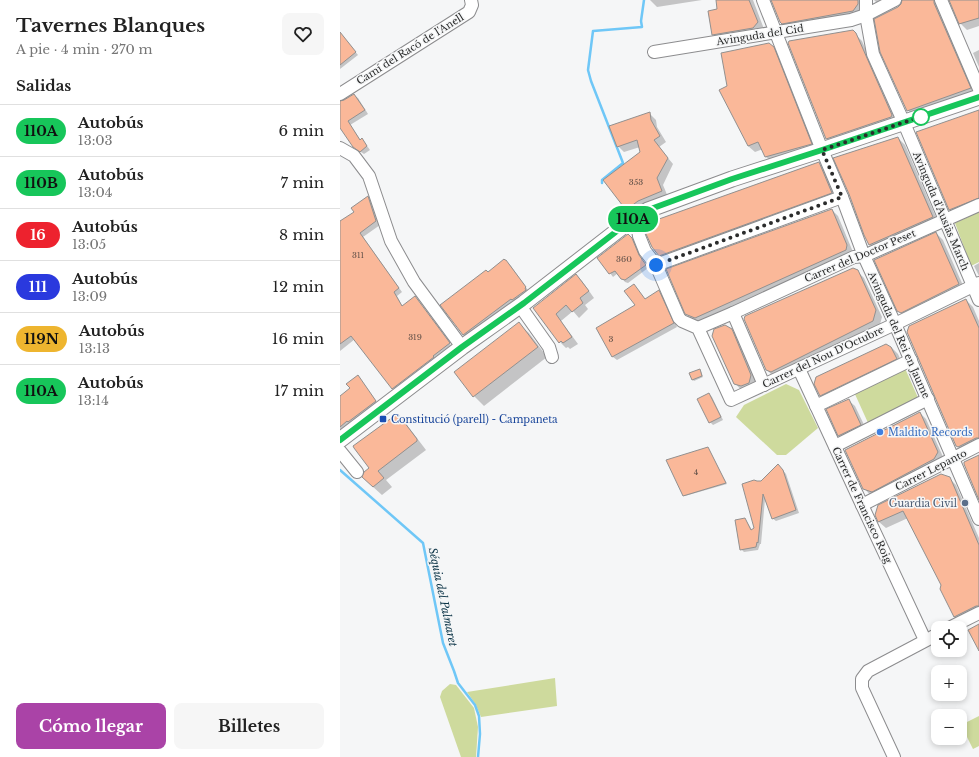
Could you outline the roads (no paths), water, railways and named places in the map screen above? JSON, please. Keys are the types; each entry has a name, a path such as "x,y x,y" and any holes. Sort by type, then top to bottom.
{"main road":[{"path":"340,440 462,347 520,306 648,210 725,182 979,97"}],"street":[{"name":"Camí del Racó de l'Anell","path":"340,94 469,12 472,5 471,0"},
{"name":"Avinguda del Rei en Jaume","path":"763,0 864,256 911,360 979,519"},
{"name":"Avinguda d'Ausiàs March","path":"866,0 866,15 873,54 945,220 976,284 979,300"},
{"name":"Avinguda del Cid","path":"654,52 851,20 866,15 895,0"},
{"path":"941,0 979,89"},
{"path":"340,148 354,156 369,176 391,241 414,282 462,347"},
{"path":"656,265 842,197"},
{"name":"Carrer del Doctor Peset","path":"698,328 854,257 864,256 979,205"},
{"path":"630,222 637,224 639,236 645,251 656,265 679,318 682,322 698,328"},
{"name":"Carrer del Nou D'Octubre","path":"698,328 731,400 895,324 976,284"},
{"path":"520,306 549,347 552,357"},
{"path":"733,313 764,385"},
{"path":"816,406 911,360"},
{"name":"Carrer de Francisco Roig","path":"799,369 926,640"},
{"path":"835,446 928,399"},
{"name":"Carrer Lepanto","path":"862,505 979,445"},
{"path":"340,451 357,472"},
{"path":"963,621 979,613"},
{"path":"894,757 862,688 862,678 868,671 931,638"}],"waterway":[{"name":"Séquia del Palmaret","path":"602,183 602,180 623,163 588,70 593,31 642,27 641,21 644,0"},
{"name":"Séquia del Palmaret","path":"340,470 423,543 443,643 458,683 475,705 479,716 480,734 478,757"}],"place":[{"name":"Constitució (parell) - Campaneta","path":"383,419"},
{"name":"Maldito Records","path":"880,432"},
{"name":"Guardia Civil","path":"965,503"}]}
